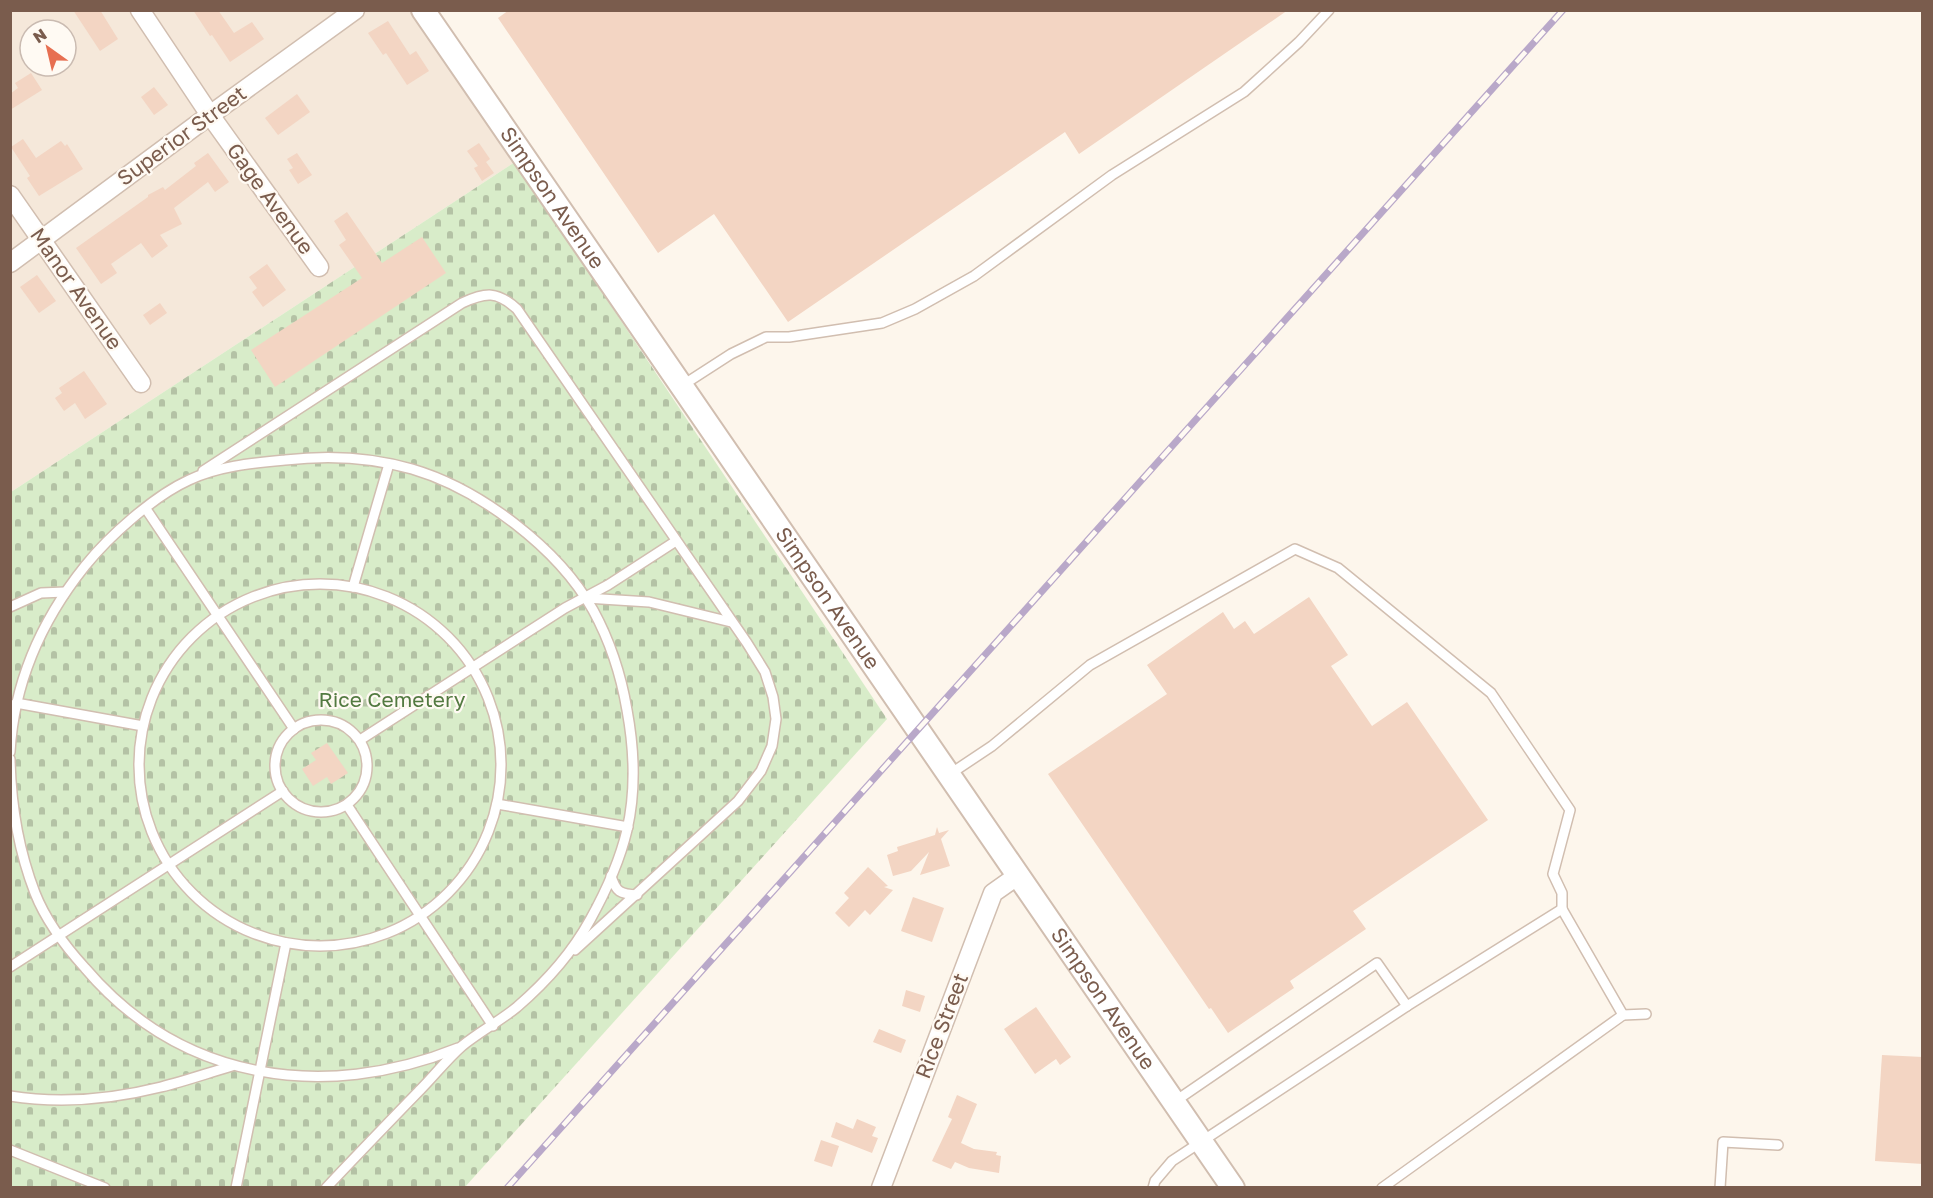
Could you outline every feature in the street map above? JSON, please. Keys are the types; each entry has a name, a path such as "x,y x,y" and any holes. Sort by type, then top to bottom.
{"street":[{"name":"Gage Avenue","path":"140,10 210,115 319,267"},
{"name":"Superior Street","path":"10,263 355,10"},
{"name":"Simpson Avenue","path":"423,10 1233,1188"},
{"name":"Manor Avenue","path":"10,195 141,383"},
{"name":"Rice Street","path":"882,1188 993,893 1017,876"}],"lane":[{"path":"681,387 730,354 766,337 789,337 882,322 915,309 974,276 1112,175 1244,92 1299,42 1329,10"},
{"path":"10,752 16,703 29,658 65,592 92,557 113,536 146,509 188,480 462,303 477,296 491,294 507,299 517,309 765,672 773,697 776,719 772,746 760,771 738,801 562,961 517,1007 463,1046 432,1059 361,1075 297,1076 258,1072 232,1066 186,1046 129,1013 102,989 58,935 35,895 22,858 14,822 10,759"},
{"path":"188,480 239,466 312,457 349,458 415,470 447,483 507,518 535,540 560,566 585,598 605,636 618,669 625,696 634,753 628,827 611,876 591,920 562,961"},
{"path":"353,587 389,464"},
{"path":"146,509 294,729"},
{"path":"360,740 565,608 676,541"},
{"path":"948,776 992,746 1090,665 1295,549 1338,568 1491,693 1569,810 1553,874 1562,893 1562,909 1623,1015"},
{"path":"329,584 353,587 386,597 412,609 435,625 453,644 471,668 495,719 501,744 501,776 497,804 489,832 466,874 443,898 420,917 403,927 357,944 311,947 269,939 251,932 204,904 168,864 150,824 144,801 141,776 143,726 158,683 176,656 193,635 218,615 252,597 279,590 329,584"},
{"path":"10,607 41,593 65,592"},
{"path":"585,598 649,602 731,622"},
{"path":"16,703 143,726"},
{"path":"322,720 350,729 360,740 366,754 368,768 357,795 346,805 319,812 304,809 292,801 283,790 278,780 276,757 286,736 294,729 308,722 322,720"},
{"path":"10,967 283,790"},
{"path":"497,804 628,827"},
{"path":"346,805 493,1026"},
{"path":"611,876 617,890 625,894 637,895"},
{"path":"1153,1188 1155,1181 1172,1161 1407,1006 1562,909"},
{"path":"236,1188 286,943"},
{"path":"1174,1102 1377,963 1407,1006"},
{"path":"1382,1188 1623,1015 1646,1014"},
{"path":"326,1188 463,1046"},
{"path":"10,1095 27,1099 101,1098 162,1087 232,1066"},
{"path":"1720,1188 1723,1142 1778,1146"},
{"path":"10,1150 105,1188"}],"shaded area":[{"path":"11,11 410,11 515,162 11,492"}],"green space":[{"name":"Rice Cemetery","path":"515,162 887,719 465,1187 11,1188 11,492"}],"building":[{"path":"73,10 100,10 118,39 100,51"},
{"path":"193,10 218,10 234,33 252,22 264,39 230,62"},
{"path":"509,10 1288,10 1079,154 1065,132 788,322 714,214 658,253 498,18"},
{"path":"388,21 410,55 416,51 429,71 407,85 386,53 383,55 368,33"},
{"path":"23,78 34,78 42,90 10,110 10,94 18,88 15,83"},
{"path":"154,87 168,105 154,115 141,97"},
{"path":"297,94 310,112 278,135 265,118"},
{"path":"23,139 36,158 61,141 65,146 67,144 83,169 39,196 27,178 30,176 11,147"},
{"path":"479,143 490,159 486,162 494,173 482,181 474,168 478,166 467,151"},
{"path":"208,153 229,182 215,192 208,182 174,208 182,224 160,235 168,246 152,258 141,243 111,264 117,273 101,284 76,248 148,195 163,187 165,190 196,166 194,163"},
{"path":"297,153 312,175 298,184 289,170 293,168 287,159"},
{"path":"347,212 382,263 422,237 446,273 275,387 251,350 362,278 339,245 346,240 334,221"},
{"path":"267,264 286,290 263,307 252,292 257,288 249,277"},
{"path":"37,275 56,301 39,313 20,287"},
{"path":"160,303 167,313 150,325 143,315"},
{"path":"84,371 107,404 85,419 75,403 64,411 55,398 62,393 59,388"},
{"path":"1309,597 1348,655 1331,666 1372,726 1407,702 1488,820 1353,911 1366,929 1290,981 1294,988 1228,1033 1211,1008 1209,1009 1048,774 1167,694 1147,665 1223,612 1234,629 1245,621 1254,634"},
{"path":"327,743 348,773 331,784 327,777 313,786 302,769 316,760 311,753"},
{"path":"937,827 939,833 949,830 941,839 950,866 920,875 929,852 911,871 893,876 887,855 898,851 897,847 935,835"},
{"path":"868,867 888,886 884,887 893,890 870,915 865,910 849,927 835,913 849,898 844,893"},
{"path":"913,897 944,908 932,942 901,931"},
{"path":"906,990 925,996 920,1012 902,1006"},
{"path":"1036,1007 1071,1057 1060,1065 1056,1059 1035,1074 1004,1029"},
{"path":"879,1029 906,1040 901,1053 873,1042"},
{"path":"1882,1055 1923,1057 1923,1164 1875,1161"},
{"path":"957,1095 977,1104 961,1143 974,1149 997,1152 996,1155 1001,1156 999,1173 969,1168 955,1162 951,1169 932,1161 952,1119 948,1117"},
{"path":"857,1119 876,1127 872,1136 878,1138 872,1153 831,1137 836,1122 853,1129"},
{"path":"821,1140 839,1146 832,1167 814,1161"}],"railway":[{"path":"507,1188 1563,10"}]}
